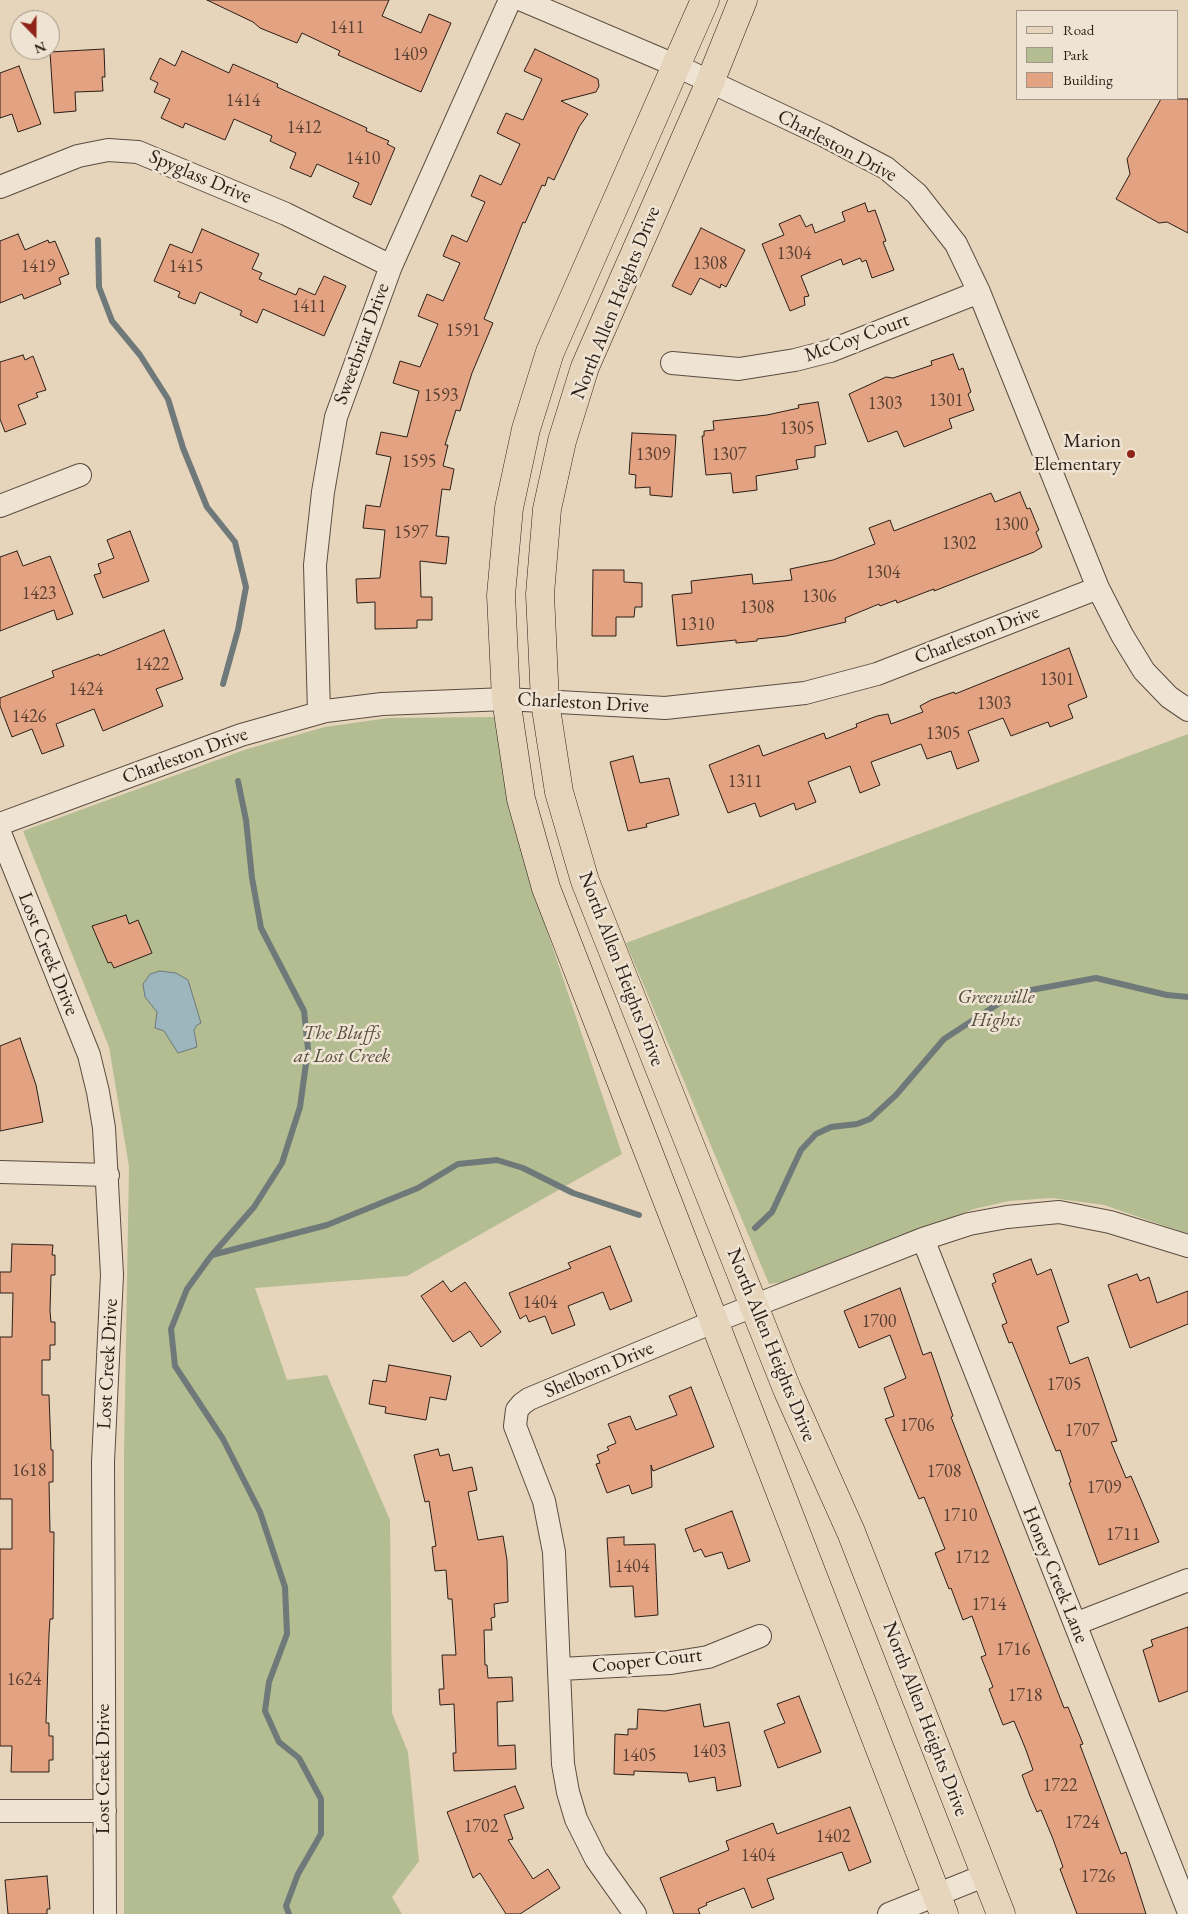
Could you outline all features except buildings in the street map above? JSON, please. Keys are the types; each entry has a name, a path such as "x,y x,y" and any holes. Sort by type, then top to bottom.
{"main road":[{"name":"North Allen Heights Drive","path":"705,0 550,352 526,429 509,508 501,595 506,699 522,799 546,888 940,1904"},
{"name":"North Allen Heights Drive","path":"743,0 710,82 585,367 562,441 547,508 540,594 545,702 559,792 585,881 787,1389 851,1532 1001,1914"}],"street":[{"name":"Sweetbriar Drive","path":"319,713 315,565 323,492 336,417 391,266 510,0"},
{"name":"Charleston Drive","path":"0,824 241,735 319,713 382,704 506,699 665,708 805,693 877,674 1098,588 979,292 952,238 931,209 901,179 860,154 677,66 522,0"},
{"name":"Spyglass Drive","path":"0,187 78,156 108,150 138,152 286,214 391,266"},
{"name":"McCoy Court","path":"672,363 739,369 795,360 830,351 979,292"},
{"path":"0,506 80,475"},
{"path":"1098,588 1144,671 1169,697 1188,710"},
{"name":"Lost Creek Drive","path":"0,833 89,1055 98,1092 108,1175 112,1275 103,1462 105,1914"},
{"path":"0,1172 108,1175"},
{"name":"Shelborn Drive","path":"635,1914 596,1859 576,1819 568,1792 563,1764 561,1669 553,1544 544,1501 516,1426 518,1410 529,1399 713,1322 923,1239 978,1222 1059,1212 1110,1222 1188,1246"},
{"name":"Honey Creek Lane","path":"923,1239 1075,1624 1181,1871 1188,1910"},
{"path":"1075,1624 1188,1580"},
{"name":"Cooper Court","path":"561,1669 671,1662 708,1657 760,1636"},
{"path":"0,1811 104,1811"},
{"path":"888,1914 940,1904 986,1875"}],"green space":[{"name":"The Bluffs at Lost Creek","path":"494,717 510,804 534,892 622,1154 407,1276 255,1288 287,1380 327,1375 390,1520 392,1713 408,1752 419,1861 392,1897 402,1914 124,1914 124,1455 129,1167 109,1047 23,831 247,749 325,727 388,718"},
{"name":"Greenville Hights","path":"1188,734 1188,1234 1104,1205 1052,1198 1009,1201 974,1209 784,1282 769,1284 626,943"}],"water":[{"path":"160,971 176,973 188,980 201,1023 194,1030 197,1047 178,1053 164,1031 155,1028 157,1012 145,997 143,984 150,974"}],"waterway":[{"path":"98,240 99,287 112,321 140,355 168,399 183,448 207,507 235,542 246,587 238,630 223,684"},
{"path":"238,781 246,820 252,878 261,928 304,1011 308,1049 300,1107 282,1163 254,1207 211,1256 187,1289 171,1329 175,1366 223,1439 260,1512 285,1587 287,1634 269,1682 265,1711 279,1742 299,1758 321,1799 321,1834 298,1874 286,1906 289,1914"},
{"path":"755,1228 772,1212 801,1150 816,1134 831,1127 857,1124 870,1119 896,1095 944,1039 1015,993 1096,978 1167,995 1188,997"},
{"path":"212,1255 327,1225 418,1188 458,1164 497,1160 523,1168 573,1193 639,1215"}],"place":[{"name":"Marion Elementary","path":"1131,454"}]}
